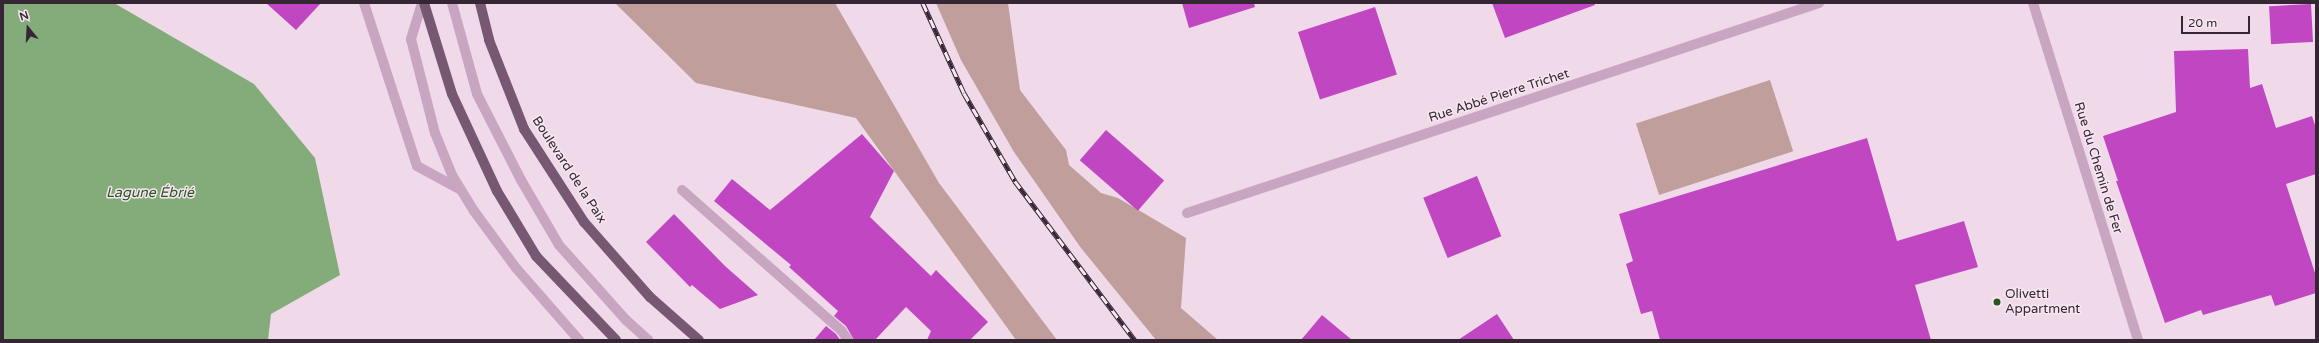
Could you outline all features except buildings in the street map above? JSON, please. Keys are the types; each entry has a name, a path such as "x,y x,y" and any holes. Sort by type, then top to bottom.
{"main road":[{"path":"423,3 452,94 497,191 536,256 616,340"},
{"name":"Boulevard de la Paix","path":"480,3 489,40 524,129 580,215 650,297 699,340"}],"street":[{"path":"364,3 416,166 461,190"},
{"path":"423,3 411,40 435,133 452,175 516,268 579,340"},
{"path":"452,3 477,94 520,180 560,245 626,320 648,340"},
{"name":"Rue Abbé Pierre Trichet","path":"1188,213 1819,3"},
{"name":"Rue du Chemin de Fer","path":"2033,3 2138,340"},
{"path":"682,190 841,330 848,340"}],"shaded area":[{"path":"615,3 835,3 939,183 1057,340 1016,340 856,118 696,83"},
{"path":"936,3 1008,3 1020,90 1066,150 1069,165 1101,193 1118,198 1186,238 1181,308 1218,340 1156,340 1081,248 1014,152 961,60"},
{"path":"1770,80 1793,151 1659,195 1636,124"}],"water":[{"name":"Lagune Ébrié","path":"3,3 114,3 254,84 315,158 340,275 271,314 268,340 3,340"}],"railway":[{"path":"923,3 964,93 1015,181 1135,340"}],"place":[{"name":"Olivetti Appartment","path":"1997,302"}]}
